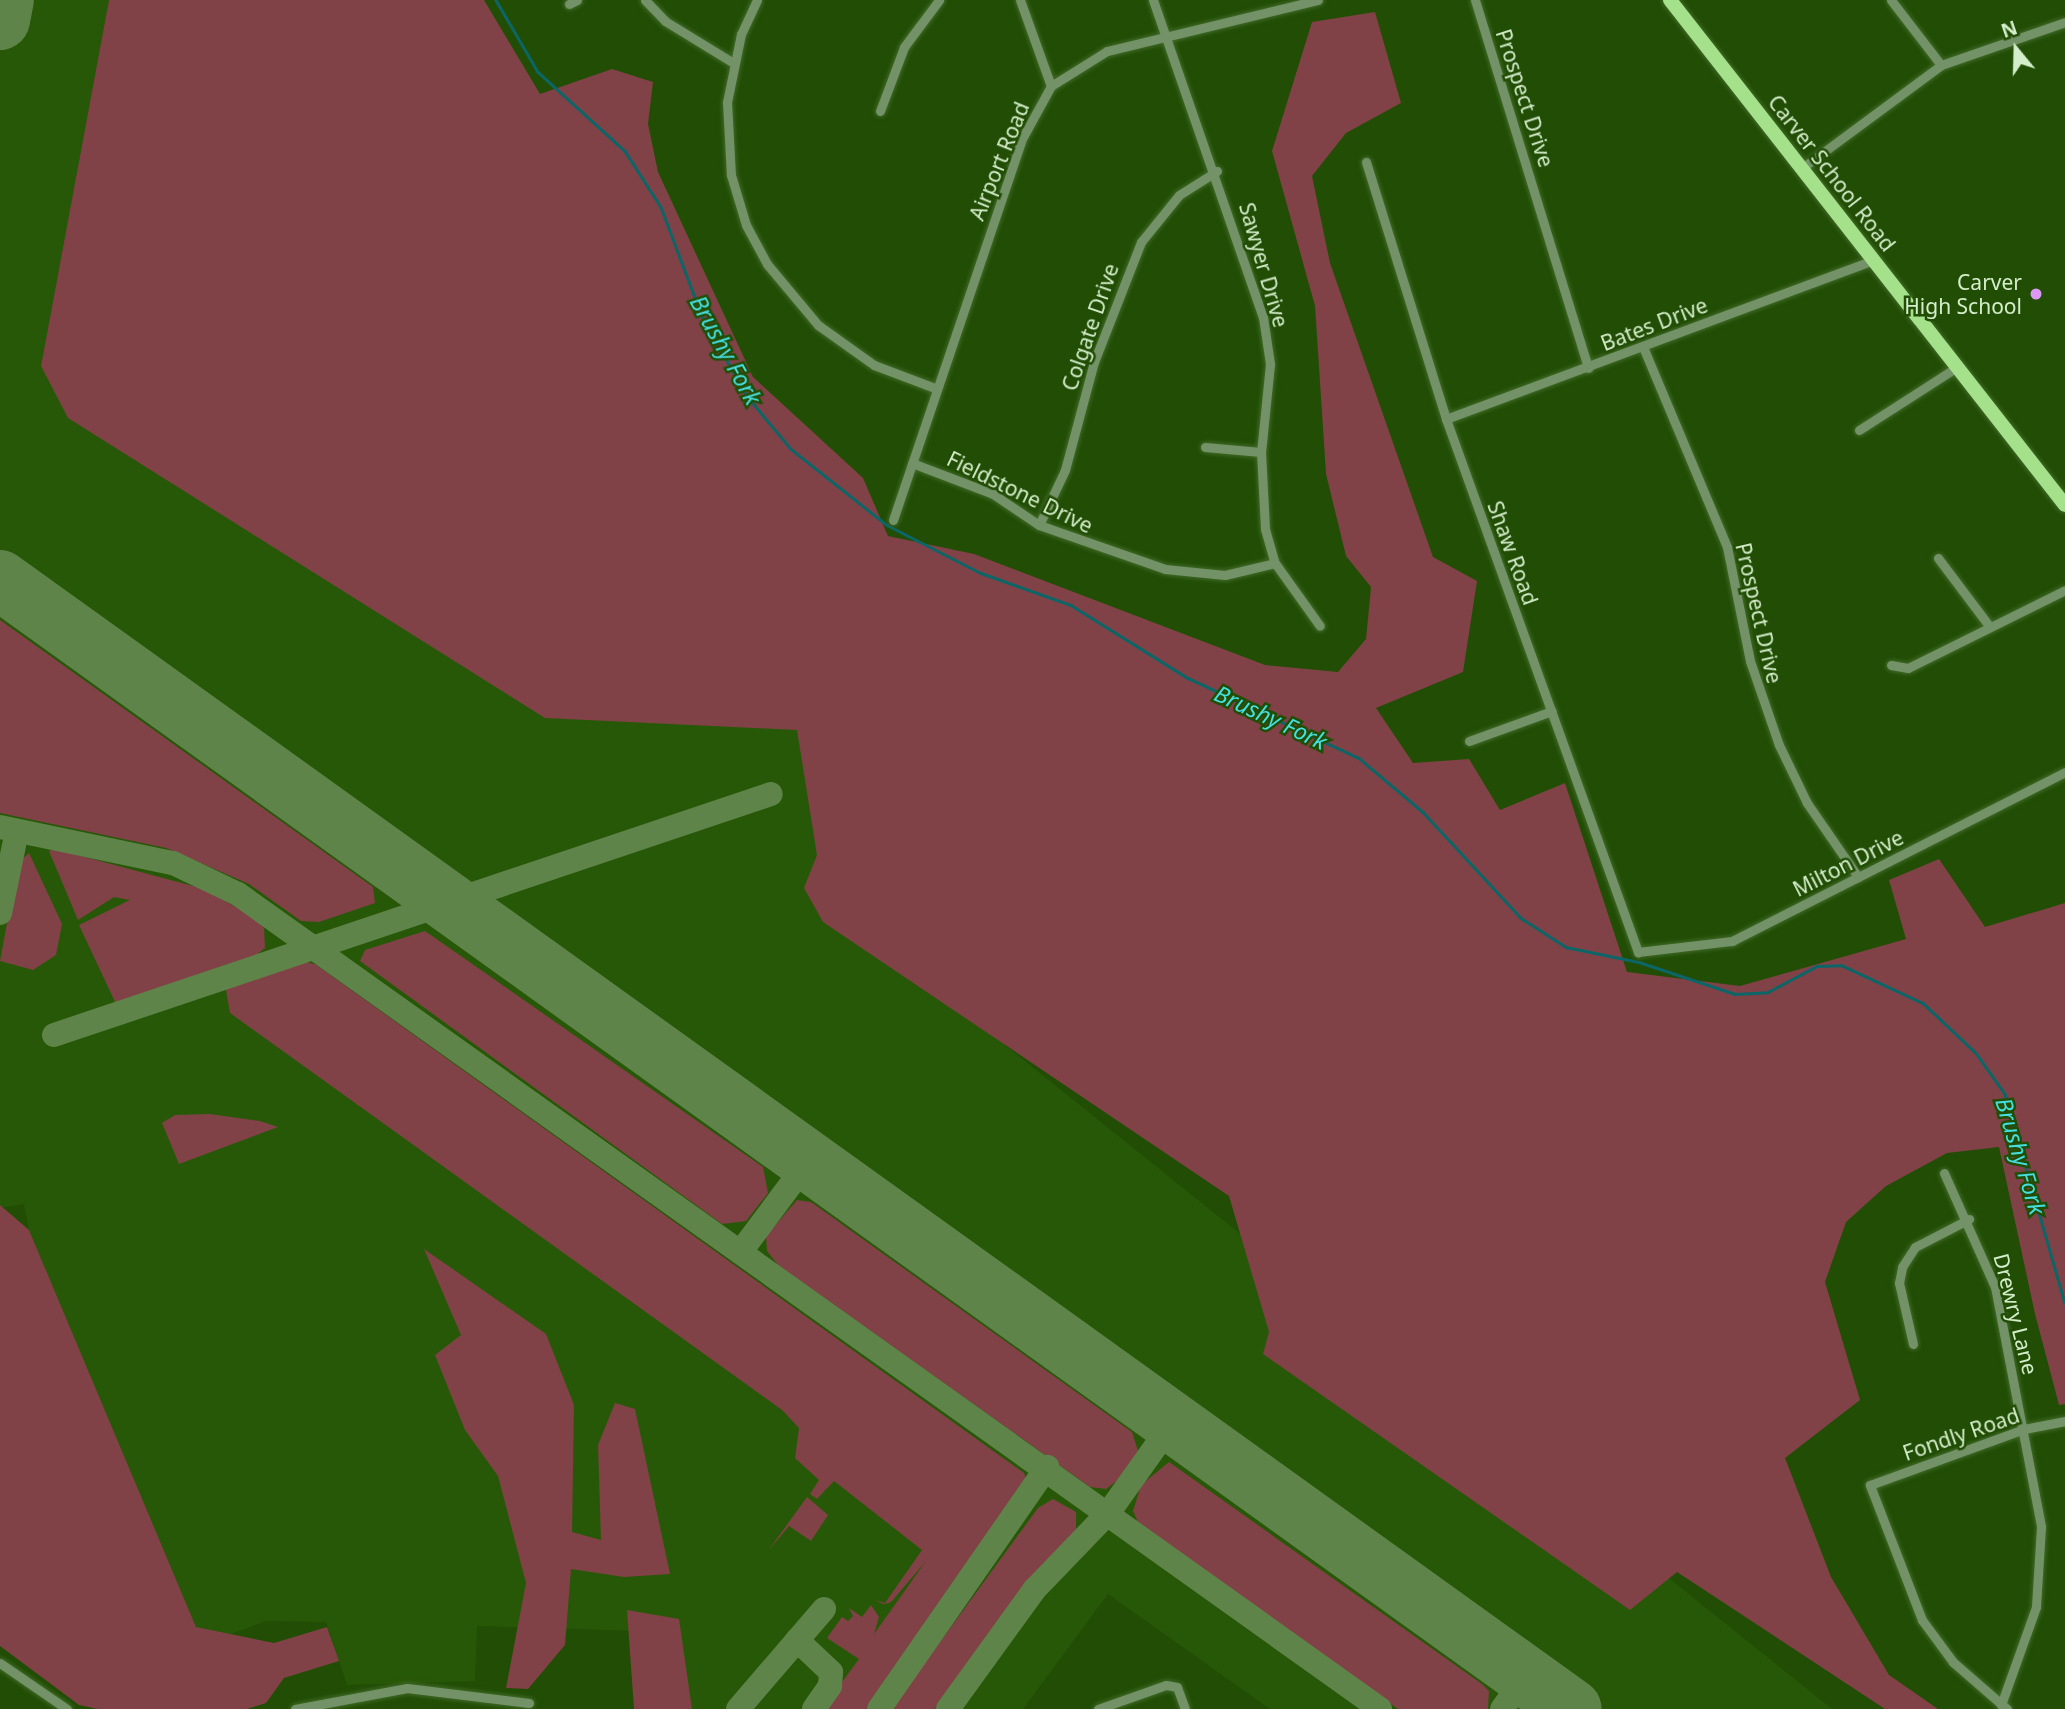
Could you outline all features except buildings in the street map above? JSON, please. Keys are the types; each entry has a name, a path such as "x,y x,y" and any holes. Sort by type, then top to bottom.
{"main road":[{"name":"Carver School Road","path":"1670,0 2065,505"}],"street":[{"path":"645,0 664,21 733,62"},
{"path":"757,0 733,62 726,127 731,174 746,225 767,264 837,341 874,365 935,388"},
{"path":"880,111 904,47 939,0"},
{"path":"1020,0 1051,86"},
{"name":"Sawyer Drive","path":"1153,0 1217,171 1268,344 1261,452 1265,528 1275,563 1320,626"},
{"name":"Airport Road","path":"893,520 935,388 1023,137 1051,86 1093,57 1164,35 1318,0"},
{"name":"Prospect Drive","path":"1475,0 1588,368"},
{"path":"1891,0 1941,65"},
{"path":"1802,169 1941,65 2065,22"},
{"name":"Shaw Road","path":"1366,162 1446,419 1638,952"},
{"name":"Colgate Drive","path":"1039,525 1065,470 1094,362 1141,242 1173,200 1217,171"},
{"name":"Bates Drive","path":"1446,419 1873,260"},
{"name":"Prospect Drive","path":"1643,347 1727,547 1749,661 1779,745 1807,803 1858,877"},
{"path":"1859,430 1957,367"},
{"path":"1205,447 1261,452"},
{"name":"Fieldstone Drive","path":"912,463 993,494 1039,525 1185,573 1245,573 1275,563"},
{"path":"1938,558 1990,627"},
{"path":"1891,665 1908,668 2065,590"},
{"path":"1469,741 1552,711"},
{"name":"Milton Drive","path":"1638,952 1732,942 2065,772"},
{"name":"Drewry Lane","path":"1944,1173 1969,1219 1995,1287 2041,1527 2040,1583 2031,1626 2004,1707"},
{"path":"1913,1344 1900,1291 1902,1267 1915,1247 1969,1219"},
{"name":"Fondly Road","path":"2004,1707 1953,1662 1922,1620 1870,1485 2024,1429 2065,1421"},
{"path":"0,1662 67,1709"},
{"path":"1098,1709 1177,1687 1185,1709"},
{"path":"295,1709 407,1688 529,1703"}],"shaded area":[{"path":"0,0 109,0 41,366 685,665 866,737 863,931 1832,1709 1270,1709 1108,1594 1023,1709 645,1709 640,1631 477,1626 475,1681 347,1685 326,1622 266,1621 217,1639 196,1627 29,1230 24,1204 0,1208"},
{"path":"109,0 484,0 540,94 612,69 653,82 648,124 658,172 753,377 863,478 888,536 974,554 1265,665 1338,672 1366,639 1371,587 1346,556 1326,474 1315,306 1272,151 1312,22 1375,12 1401,103 1346,133 1312,176 1330,263 1433,557 1477,581 1463,672 1376,708 1413,763 1469,759 1500,810 1565,783 1627,972 1740,986 1906,939 1889,880 1939,859 1985,927 2065,903 2065,1404 2059,1405 2035,1314 1999,1147 1947,1153 1886,1186 1846,1222 1825,1282 1860,1400 1785,1458 1831,1577 1889,1675 1938,1709 1885,1709 1677,1572 1630,1610 1263,1354 1269,1332 1229,1196 823,922 804,888 817,855 797,730 545,718 68,418 41,366"},
{"path":"0,620 373,887 375,903 319,922 301,921 249,884 166,848 0,813"},
{"path":"55,849 204,889 255,918 264,928 265,948 250,960 116,1004 79,925 130,900 114,897 78,920 49,851"},
{"path":"29,853 62,924 56,955 33,970 0,961 18,863"},
{"path":"425,931 763,1167 768,1193 746,1221 722,1224 360,961 365,950"},
{"path":"295,960 315,964 1024,1473 1028,1484 1020,1504 874,1709 822,1709 859,1659 827,1638 842,1617 848,1621 853,1616 849,1608 862,1617 871,1605 879,1617 874,1634 926,1561 892,1601 883,1604 875,1600 885,1603 922,1550 834,1481 817,1499 810,1494 819,1480 795,1458 799,1428 782,1410 230,1013 225,984"},
{"path":"210,1114 260,1121 278,1127 179,1164 162,1123 175,1115"},
{"path":"797,1200 811,1202 1132,1432 1138,1451 1122,1477 1106,1489 1090,1487 778,1265 767,1251 766,1236"},
{"path":"0,1205 29,1230 196,1627 274,1643 327,1627 339,1661 284,1678 266,1703 247,1709 98,1709 79,1705 0,1646"},
{"path":"424,1249 546,1334 574,1405 572,1532 601,1540 598,1445 615,1403 635,1409 670,1574 624,1577 571,1569 565,1645 528,1689 506,1688 526,1583 498,1476 465,1430 435,1355 461,1335"},
{"path":"1169,1462 1482,1684 1489,1691 1488,1709 1398,1709 1138,1522 1133,1511 1141,1485"},
{"path":"807,1497 828,1515 811,1541 789,1526 768,1551"},
{"path":"1053,1499 1076,1512 1076,1536 1010,1604 935,1709 891,1709 1038,1508"},
{"path":"627,1610 679,1619 692,1709 634,1709"}],"waterway":[{"name":"Brushy Fork","path":"496,0 538,72 625,151 661,207 702,316 747,396 791,449 887,525 981,573 1071,605 1188,678 1359,758 1423,812 1521,918 1566,947 1639,962 1735,994 1768,992 1817,966 1841,965 1923,1003 1976,1053 2005,1094 2065,1303"}],"taxiway":[{"path":"54,1035 771,794"},
{"path":"0,827 173,863 238,894 1380,1709"},
{"path":"0,913 17,831"},
{"path":"742,1250 809,1160"},
{"path":"948,1709 1035,1589 1109,1512 1173,1422"},
{"path":"879,1709 1047,1467"},
{"path":"738,1709 824,1609"},
{"path":"797,1640 831,1672 830,1686 814,1709"},
{"path":"1502,1709 1526,1676"}],"runway":[{"path":"0,20 4,0"},
{"path":"0,580 1572,1709"}],"place":[{"name":"Carver High School","path":"2036,294"}]}
